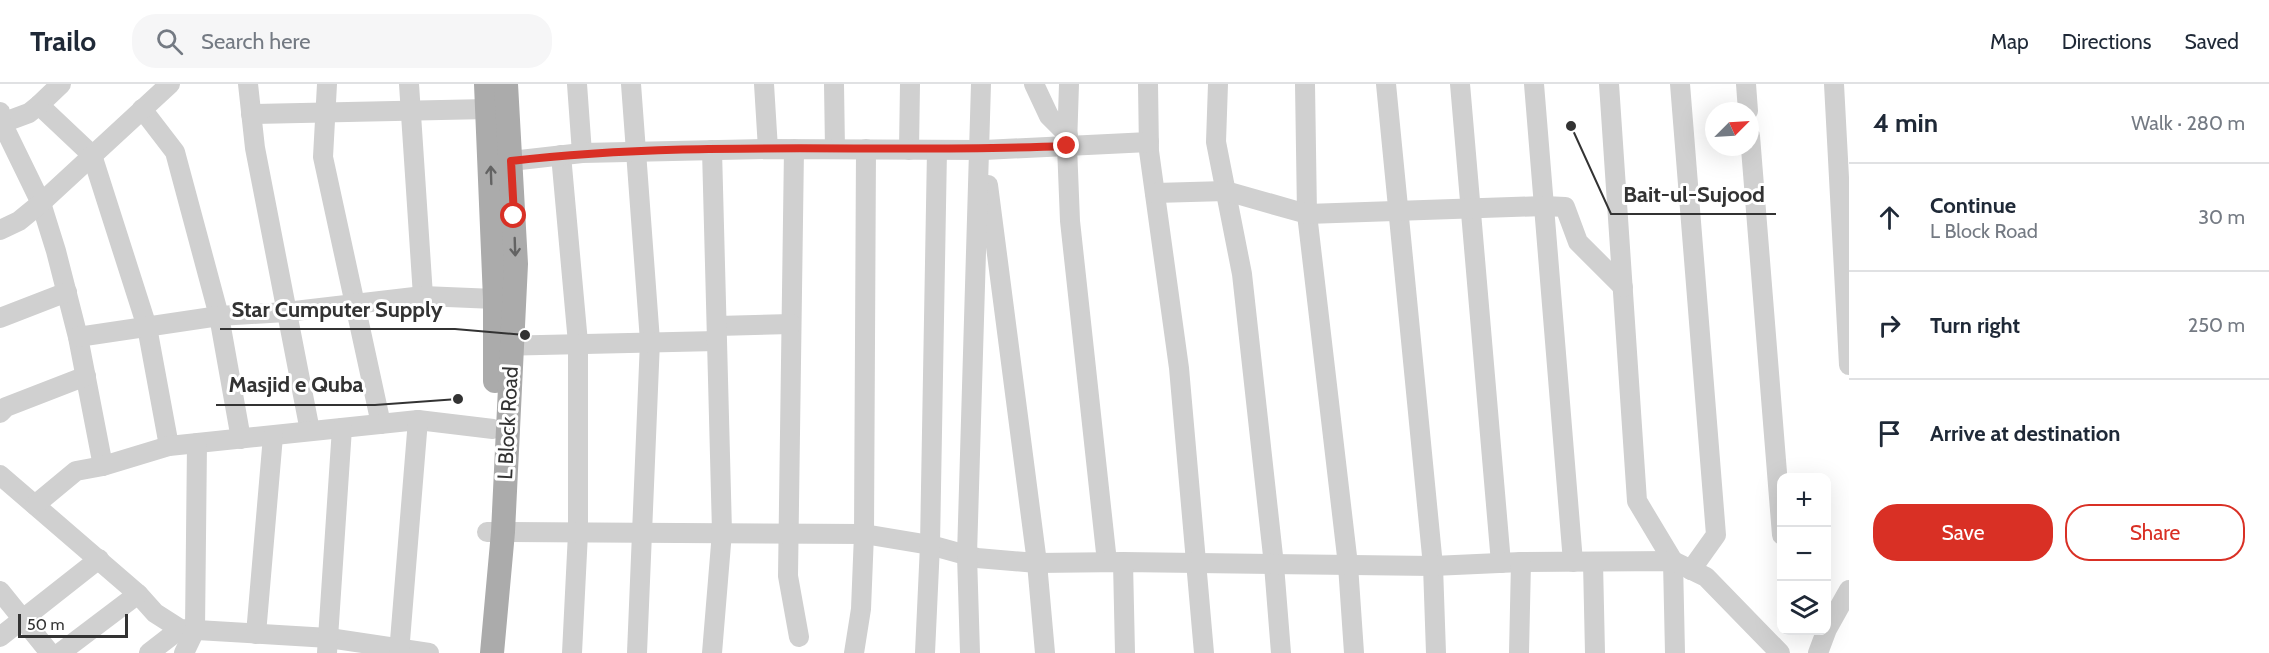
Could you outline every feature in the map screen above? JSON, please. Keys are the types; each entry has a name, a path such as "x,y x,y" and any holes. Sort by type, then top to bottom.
{"main road":[{"name":"L Block Road","path":"486,84 495,299 504,346 492,653"},
{"name":"L Block Road","path":"478,653 495,532 494,429 516,264 506,84"}],"street":[{"path":"61,84 29,114 1,118 41,203 78,338 103,466"},
{"path":"248,84 255,148 310,432"},
{"path":"327,84 323,157 381,424"},
{"path":"408,84 423,296"},
{"path":"577,84 582,153"},
{"path":"631,84 650,341 637,653"},
{"path":"764,84 768,149"},
{"path":"834,84 835,149"},
{"path":"909,150 910,84"},
{"path":"970,653 967,555 982,150 981,84"},
{"path":"1034,84 1049,116 1067,141"},
{"path":"1069,84 1067,141 1070,221 1125,653"},
{"path":"1148,84 1149,142 1179,368 1204,653"},
{"path":"1218,84 1216,142 1242,274 1274,565 1281,653"},
{"path":"1305,84 1308,214 1348,565 1354,653"},
{"path":"1386,84 1433,566 1436,653"},
{"path":"1460,84 1501,563"},
{"path":"1534,84 1573,562"},
{"path":"1609,84 1637,501 1682,566 1675,653"},
{"path":"1680,84 1716,535 1682,566"},
{"path":"1746,84 1747,102"},
{"path":"1834,84 1849,365"},
{"path":"0,230 19,221 41,203 142,109 163,86"},
{"path":"39,105 92,155 147,327 169,447"},
{"path":"142,109 175,152 219,316 241,439"},
{"path":"251,114 488,109"},
{"path":"511,161 582,153 768,149 982,150 1067,141 1149,142"},
{"path":"794,149 787,533 788,576 799,637"},
{"path":"854,653 861,609 864,534 866,149"},
{"path":"712,150 722,532 712,653"},
{"path":"925,653 930,545 937,150"},
{"path":"982,150 1037,564 1045,653"},
{"path":"561,155 578,343 578,533 573,653"},
{"path":"1752,156 1781,527"},
{"path":"1155,193 1226,191 1308,214 1565,207 1578,242 1623,287"},
{"path":"1,314 67,292"},
{"path":"78,338 219,316 286,312 423,296 495,299"},
{"path":"504,346 650,341 791,324"},
{"path":"0,413 6,407 86,376"},
{"path":"399,651 418,420"},
{"path":"35,505 76,471 103,466 169,447 418,420 494,429"},
{"path":"328,646 342,428"},
{"path":"256,634 273,435"},
{"path":"190,642 197,444"},
{"path":"4,485 35,505 190,642"},
{"path":"495,532 864,534 930,545 967,555 1037,564 1115,562 1433,566 1593,562 1682,566 1706,577 1780,653"},
{"path":"0,638 99,560"},
{"path":"1519,653 1521,562"},
{"path":"1593,562 1595,653"},
{"path":"1831,622 1849,590"},
{"path":"0,591 50,653"},
{"path":"60,653 138,594"},
{"path":"150,653 190,642 256,634 328,646 429,653"},
{"path":"1818,653 1825,635"}],"place":[{"name":"Bait-ul-Sujood","path":"1571,126"},
{"name":"Star Cumputer Supply","path":"525,335"},
{"name":"Masjid e Quba","path":"458,399"}],"route":[{"path":"514,216 511,161 582,153 768,149 984,150 1067,146"}]}
